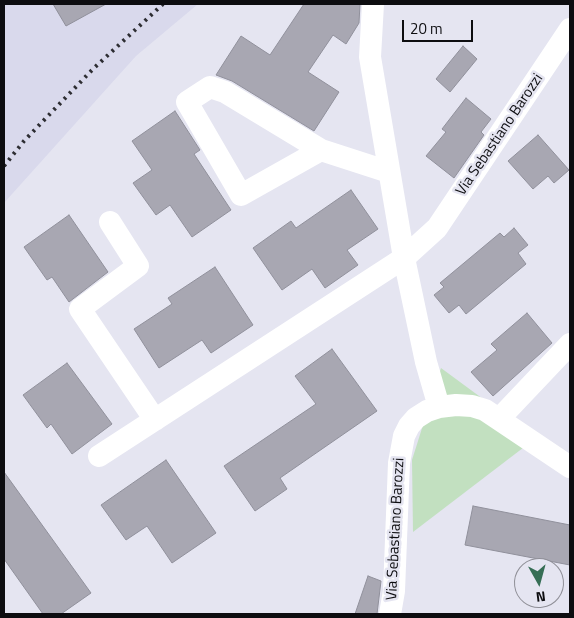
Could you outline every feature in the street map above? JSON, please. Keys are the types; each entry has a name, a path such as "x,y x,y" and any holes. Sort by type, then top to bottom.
{"street":[{"path":"373,4 370,57 404,258 426,362 439,407 472,406 485,410 570,467"},
{"name":"Via Sebastiano Barozzi","path":"99,456 404,258 438,228 570,29"},
{"path":"321,150 242,195 187,102 210,86 225,92 321,150 389,172"},
{"path":"110,222 138,266 80,309 155,420"},
{"path":"499,419 570,344"},
{"name":"Via Sebastiano Barozzi","path":"390,614 394,591 399,464 402,442 408,426 416,418 427,411 439,407"}],"shaded area":[{"path":"4,4 198,4 136,56 4,203"}],"green space":[{"path":"441,368 536,438 413,532 412,460"}],"building":[{"path":"53,4 106,4 66,26"},
{"path":"304,4 360,4 359,23 346,44 333,35 308,72 339,92 314,131 232,81 216,75 241,36 270,55"},
{"path":"463,46 477,59 450,92 436,79"},
{"path":"466,98 491,119 481,132 484,135 454,178 426,156 446,132 442,129"},
{"path":"175,111 200,150 194,154 231,210 192,237 170,205 156,215 133,183 152,170 132,141"},
{"path":"538,135 569,170 554,183 548,176 533,189 508,161"},
{"path":"351,190 378,229 347,250 358,265 325,288 312,269 282,290 253,248 291,221 296,228"},
{"path":"69,215 108,272 69,302 52,277 47,280 24,247"},
{"path":"514,228 528,245 518,253 526,264 466,314 459,305 449,313 434,295 444,287 440,283 500,233 504,237"},
{"path":"215,267 253,325 211,353 202,340 159,368 134,329 172,304 168,298"},
{"path":"527,313 552,343 493,396 471,372 497,350 491,344"},
{"path":"332,349 377,411 280,478 287,489 255,511 224,466 316,404 295,376"},
{"path":"67,363 112,424 72,454 51,424 47,428 23,395"},
{"path":"166,460 216,533 172,563 147,526 126,540 101,505"},
{"path":"4,472 91,593 61,614 43,614 4,559"},
{"path":"473,506 570,525 570,565 564,564 564,558 533,558 465,545"},
{"path":"368,576 381,581 377,614 355,614"}],"railway":[{"path":"4,166 24,141 93,69 163,4"}]}
